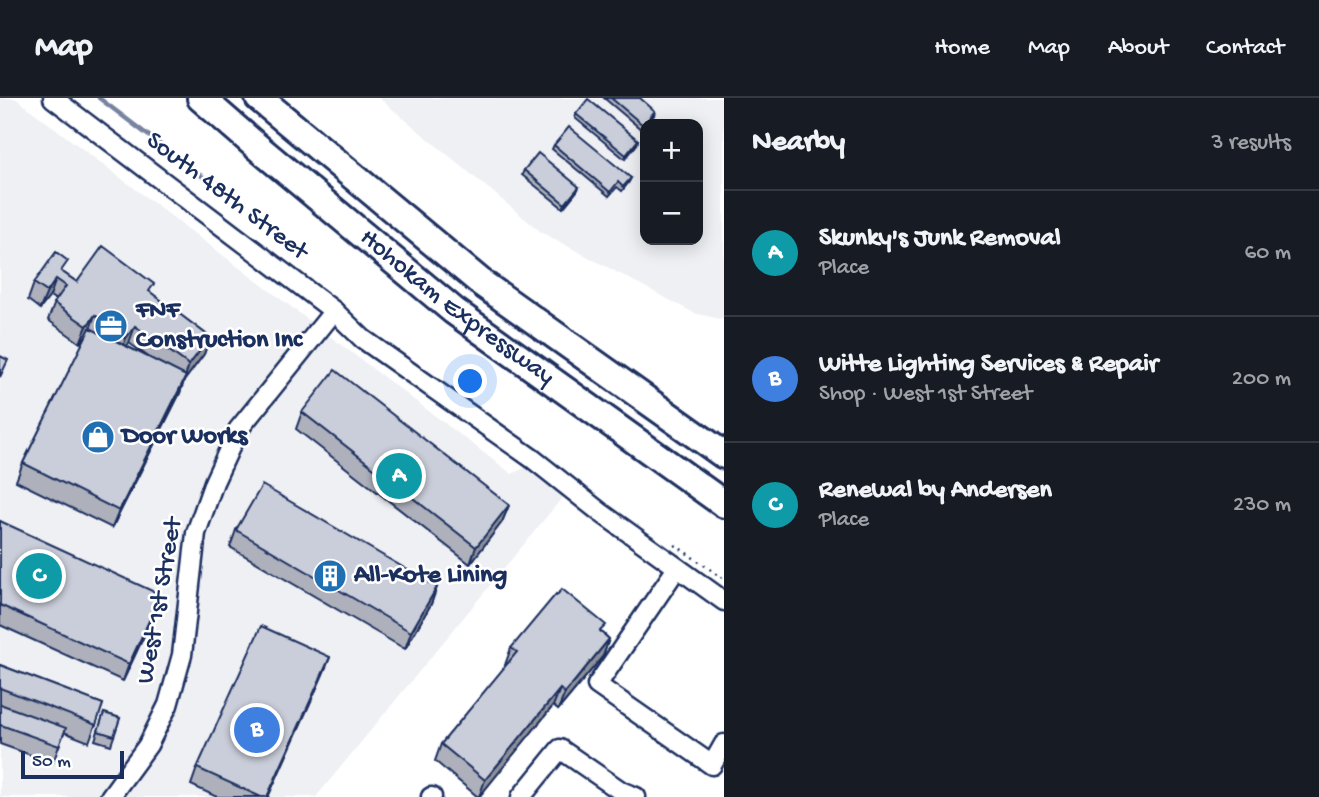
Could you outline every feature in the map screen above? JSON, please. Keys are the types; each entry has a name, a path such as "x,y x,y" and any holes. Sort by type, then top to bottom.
{"highway":[{"path":"188,98 255,145"},
{"name":"Hohokam Expressway","path":"201,98 454,311 724,504"},
{"name":"Hohokam Expressway","path":"259,98 483,284 724,455"}],"street":[{"name":"South 48th Street","path":"53,98 334,312 363,339 522,451 600,512 724,601"},
{"name":"West 1st Street","path":"110,797 148,745 168,705 182,654 196,533 214,482 238,430 334,312"},
{"path":"677,568 597,685 718,767 724,744"},
{"path":"521,797 560,749 621,791 636,797"}],"shaded area":[{"path":"0,98 15,98 512,474 526,467 566,493 316,797 0,797"},
{"path":"379,98 724,98 724,320 694,313 541,232"}],"building":[{"path":"611,98 640,98 655,111 648,119 640,119 640,122"},
{"path":"588,99 638,140 626,155 576,114"},
{"path":"569,127 631,178 623,187 618,182 610,192 554,145"},
{"path":"538,153 579,187 565,204 524,170"},
{"name":"FNF Construction Inc","path":"103,246 154,284 149,291 210,337 189,365 135,326 126,338 95,315 87,326 54,303 66,286 56,279 47,292 34,283 56,252 68,261 61,271 77,282"},
{"name":"Door Works","path":"90,328 186,376 119,511 23,463"},
{"path":"0,356 8,360 0,377"},
{"path":"335,370 509,505 476,547 302,412"},
{"name":"All-Kote Lining","path":"262,485 437,587 411,632 236,530"},
{"path":"0,521 161,595 129,664 0,605"},
{"path":"562,589 606,625 600,631 609,639 565,693 560,689 485,780 441,744 517,652 511,648"},
{"path":"261,626 330,657 267,797 261,797 197,768"},
{"path":"0,665 103,704 96,725 0,688"},
{"path":"0,704 66,728 59,746 1,725 0,727"},
{"path":"104,713 120,718 114,736 98,731"}],"waterway":[{"path":"99,98 207,180"}],"place":[{"name":"FNF Construction Inc","path":"111,326"},
{"name":"Door Works","path":"98,437"},
{"name":"Skunky's Junk Removal","path":"399,476"},
{"name":"Renewal by Andersen","path":"39,576"},
{"name":"All-Kote Lining","path":"330,576"},
{"name":"Witte Lighting Services & Repair","path":"257,730"}]}
